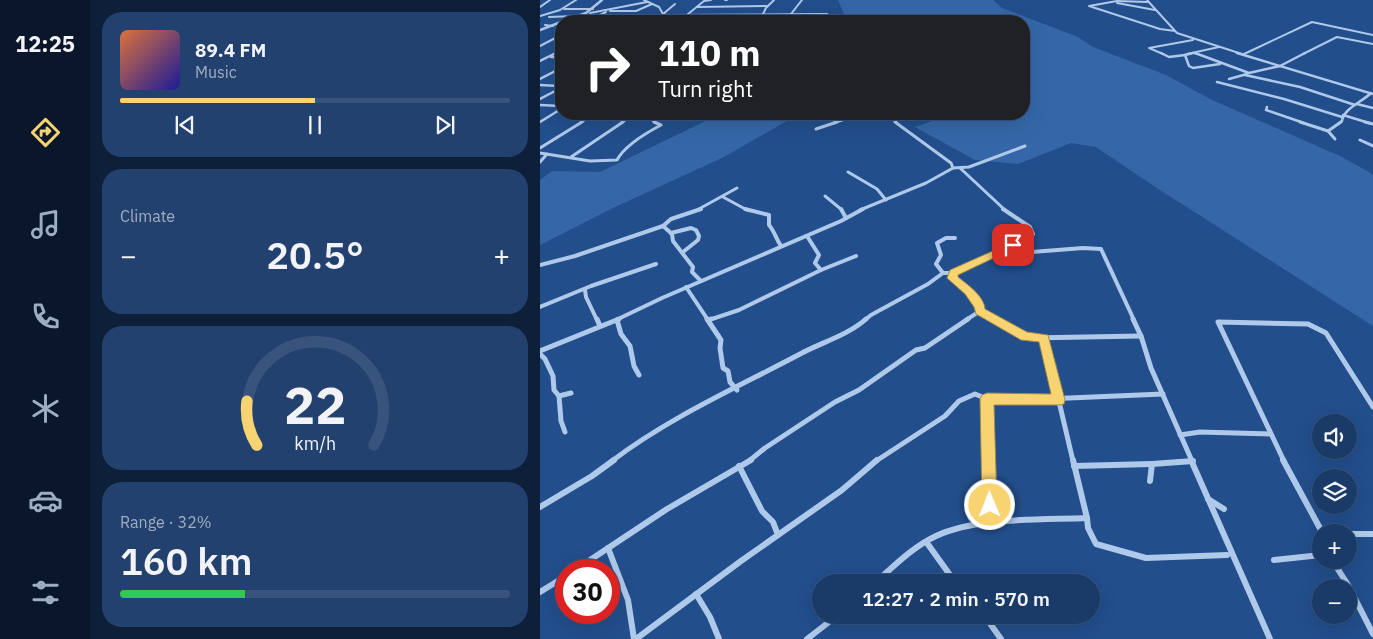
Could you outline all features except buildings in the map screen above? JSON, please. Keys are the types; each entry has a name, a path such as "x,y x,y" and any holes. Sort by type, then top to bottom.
{"street":[{"path":"540,6 550,0"},
{"path":"548,16 576,0"},
{"path":"578,15 593,8 602,0"},
{"path":"687,15 704,1 711,0"},
{"path":"763,14 774,0"},
{"path":"791,14 802,0"},
{"path":"590,13 646,1 652,3 662,14 667,15 828,15"},
{"path":"1112,1 1131,7 1155,10"},
{"path":"1175,31 1148,1 1112,1 1089,6 1160,29 1175,31 1240,54 1372,93"},
{"path":"629,15 652,3"},
{"path":"658,15 675,4"},
{"path":"599,15 617,7"},
{"path":"697,7 767,7"},
{"path":"563,9 593,8"},
{"path":"610,11 636,11"},
{"path":"586,12 603,13"},
{"path":"540,16 555,16"},
{"path":"1247,55 1312,22 1373,35"},
{"path":"545,26 554,25"},
{"path":"540,30 554,25"},
{"path":"1229,78 1280,66 1337,37 1373,44"},
{"path":"540,44 555,38"},
{"path":"1194,39 1148,48 1169,57 1219,47"},
{"path":"1194,53 1251,73"},
{"path":"540,59 555,54"},
{"path":"1185,55 1189,66 1193,68 1224,64"},
{"path":"548,57 555,57"},
{"path":"540,79 555,71"},
{"path":"1245,75 1300,87 1356,105 1373,108"},
{"path":"1217,82 1373,124"},
{"path":"540,85 555,86"},
{"path":"540,98 555,90"},
{"path":"1328,131 1342,121 1343,116 1350,108 1372,93"},
{"path":"540,105 555,107"},
{"path":"1267,107 1266,110 1328,131 1335,139"},
{"path":"540,122 555,112"},
{"path":"540,148 584,120"},
{"path":"569,158 626,120"},
{"path":"540,154 569,158 617,160 620,154 647,133 661,125 650,120"},
{"path":"816,128 841,120"},
{"path":"893,120 951,163 953,168"},
{"path":"1360,140 1373,146"},
{"path":"565,432 561,420 559,396 554,390 553,376 540,353 617,320 686,287 926,183 953,168 960,168 1025,146"},
{"path":"540,162 546,154"},
{"path":"540,506 592,476 641,439 737,390 810,349 856,328 871,315 928,284 943,273 954,273 1033,234 1032,230 1010,215 960,168"},
{"path":"848,172 877,189 886,200"},
{"path":"540,265 576,256 662,226 671,219 697,211 737,188"},
{"path":"825,196 841,210 846,218"},
{"path":"723,197 747,210 769,215 769,226 775,232 776,239 781,246"},
{"path":"662,226 671,233 674,241 693,267 692,272 701,281"},
{"path":"671,233 691,228 696,230 699,236 698,240 683,252"},
{"path":"807,236 810,240 810,245 819,255 814,263 821,270"},
{"path":"943,273 936,264 941,258 937,243 946,238 955,238"},
{"path":"1013,245 1032,252 1083,248 1101,249 1140,336 1151,368 1193,462 1207,499 1231,546 1270,639"},
{"path":"709,320 739,310 821,270 856,256"},
{"path":"540,307 591,286 656,264"},
{"path":"954,273 952,278 969,291 980,306 980,311"},
{"path":"686,287 721,340 723,368 728,371 730,382 737,390"},
{"path":"585,290 586,297 600,326"},
{"path":"980,311 1025,337 1140,336"},
{"path":"592,559 739,466 835,402 859,390 916,350 925,348 980,311"},
{"path":"617,320 621,334 630,346 634,366 639,375"},
{"path":"1318,524 1271,434 1218,322 1308,324 1326,333 1373,407"},
{"path":"1044,338 1088,528 1096,544 1146,558 1226,555"},
{"path":"559,396 571,393"},
{"path":"608,548 628,600 635,639 842,490 851,480 871,468 877,460 945,416 959,401 975,394 987,399 1059,400 1163,394"},
{"path":"987,399 990,523"},
{"path":"1180,435 1200,432 1271,434"},
{"path":"1074,466 1193,462"},
{"path":"1150,481 1152,464"},
{"path":"739,466 762,511 773,522 778,535"},
{"path":"1207,499 1224,509"},
{"path":"885,574 902,559 935,536 956,528 990,523 1086,518"},
{"path":"1357,534 1373,534"},
{"path":"927,543 949,574"},
{"path":"1274,560 1312,556"},
{"path":"1338,569 1373,634"},
{"path":"540,592 555,583"},
{"path":"696,594 710,617 719,639"},
{"path":"807,639 826,624"},
{"path":"990,624 1001,639"}],"shaded area":[{"path":"838,0 993,0 1002,8 1020,15 844,15"},
{"path":"1030,19 1078,37 1093,47 1166,75 1210,99 1342,157 1373,175 1373,326 1096,147 1071,143 1018,164 975,160 915,127 935,120 1030,120"},
{"path":"708,120 788,120 722,158 615,207 540,245 540,180 552,171 600,172"}],"route":[{"path":"990,505 987,399 1059,400 1044,338 1025,337 980,311 980,306 969,291 952,278 954,273 1013,245"}]}
